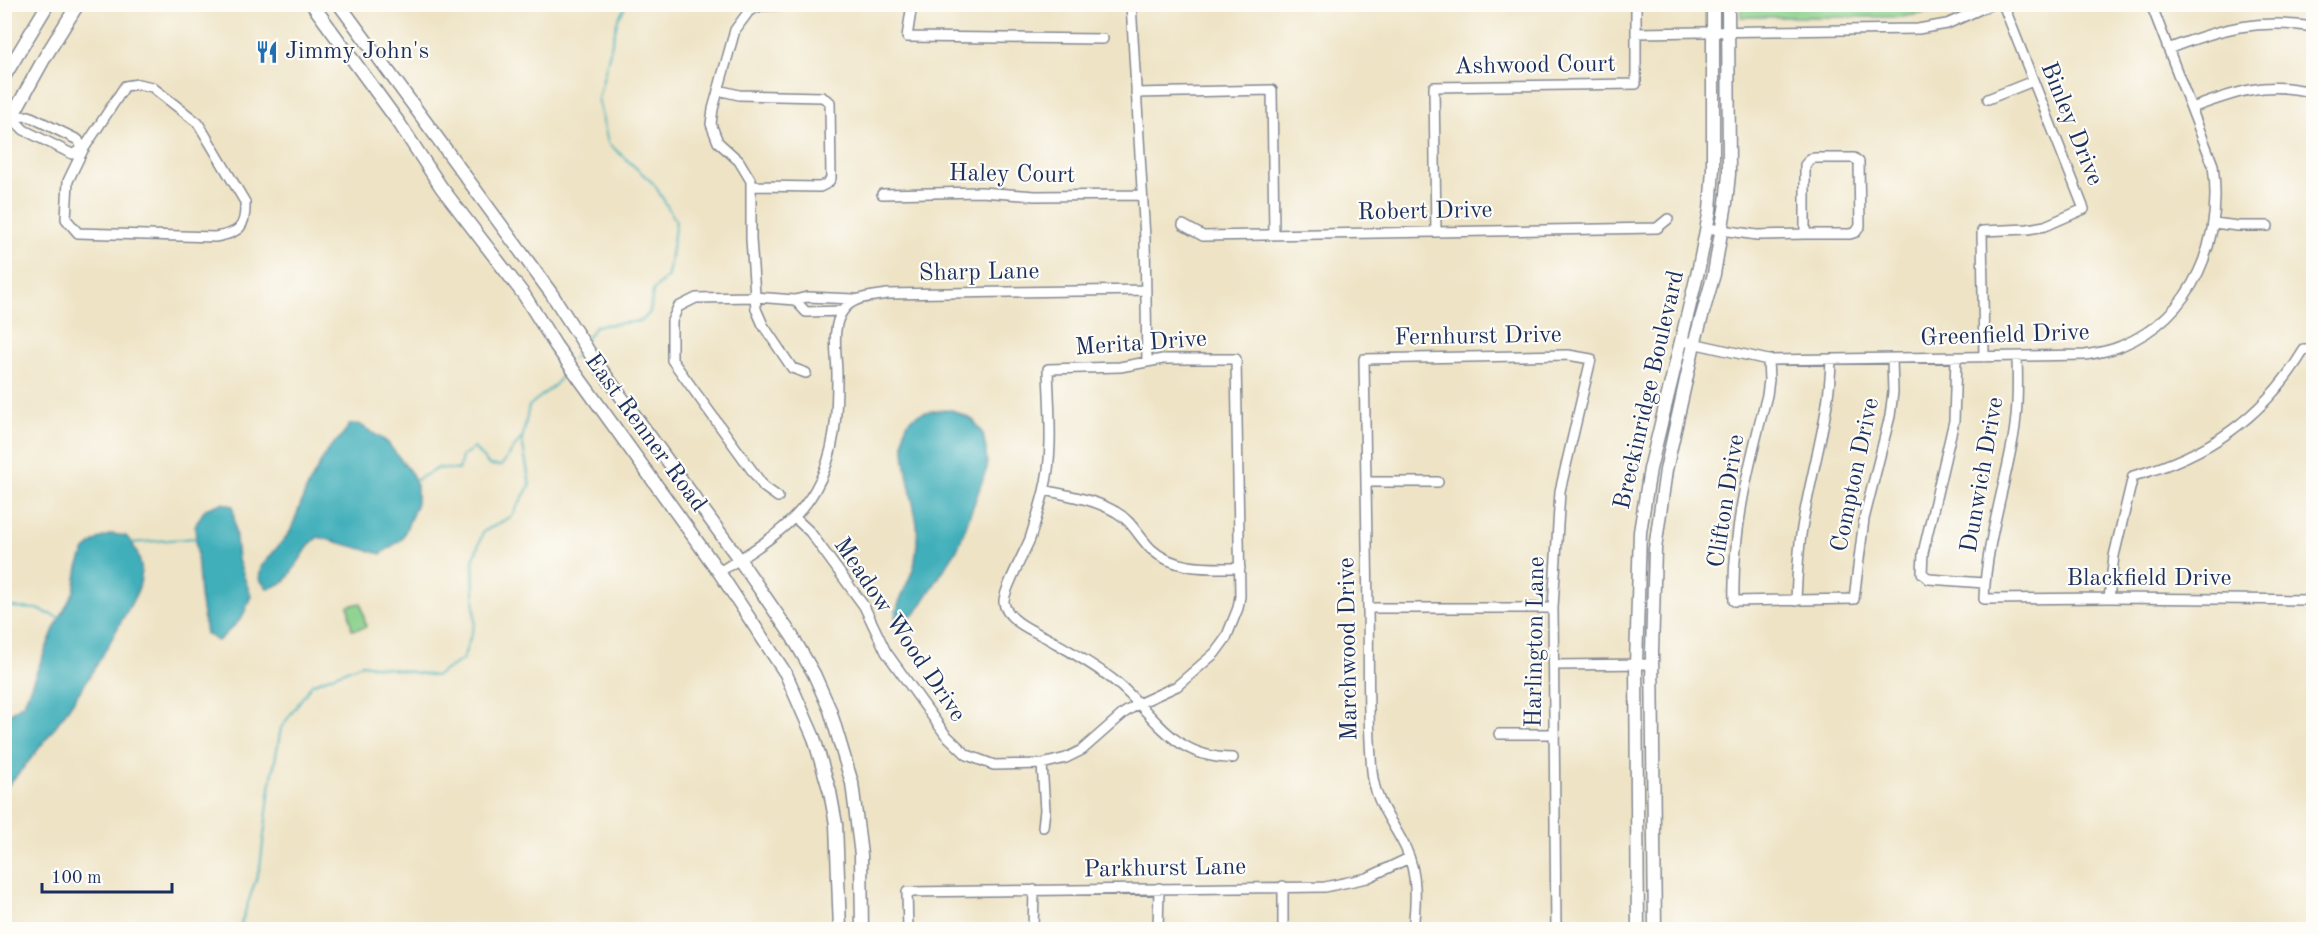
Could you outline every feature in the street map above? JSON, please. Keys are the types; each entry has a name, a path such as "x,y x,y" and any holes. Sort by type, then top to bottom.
{"main road":[{"path":"4,77 48,4"},
{"path":"4,131 8,115 78,4"},
{"name":"East Renner Road","path":"312,4 399,123 441,187 524,295 556,345 719,572 786,674 814,738 830,792 836,824 840,930"},
{"name":"East Renner Road","path":"339,4 543,283 593,358 739,559 792,636 814,674 830,710 852,783 861,855 862,930"},
{"name":"Breckinridge Boulevard","path":"1638,930 1636,665 1640,532 1650,469 1707,228 1713,169 1713,4"},
{"name":"Breckinridge Boulevard","path":"1654,930 1652,664 1655,549 1666,470 1694,344 1714,274 1722,231 1729,174 1728,4"},
{"path":"349,56 368,44"},
{"path":"524,295 543,283"}],"street":[{"path":"806,373 792,368 763,325 756,309 751,239 752,186 745,168 721,147 712,130 712,117 735,30 750,12 760,6 810,4"},
{"path":"912,4 907,37 1103,39"},
{"path":"1131,4 1142,195 1147,361"},
{"path":"1636,4 1636,33 1933,28 1992,4"},
{"name":"Binley Drive","path":"1984,357 1982,231 2045,226 2084,209 2003,4"},
{"name":"Greenfield Drive","path":"1680,341 1768,360 1892,359 2085,355 2109,350 2142,336 2171,313 2186,294 2208,249 2214,223 2216,188 2213,165 2151,4"},
{"path":"2168,49 2222,30 2244,25 2277,23 2313,27"},
{"name":"Ashwood Court","path":"1436,232 1434,87 1636,84 1636,33"},
{"path":"1988,99 2033,81"},
{"path":"8,115 24,130 72,154 83,150 125,86 138,84 152,87 198,123 245,202 246,217 240,229 229,235 215,237 78,233 66,219 68,181 83,150"},
{"path":"2192,108 2256,87 2278,87 2313,93"},
{"path":"718,90 739,95 822,97 828,99 831,106 831,178 828,183 820,187 752,186"},
{"path":"1136,93 1272,90 1274,234"},
{"path":"8,115 29,116 78,140 83,150"},
{"path":"1707,228 1757,235 1851,234 1856,232 1860,226 1860,168 1859,162 1854,158 1815,158 1810,159 1805,165 1805,234"},
{"name":"Haley Court","path":"882,194 981,192 1035,195 1142,195"},
{"name":"Robert Drive","path":"1183,225 1203,236 1657,228 1668,219"},
{"path":"2214,223 2268,226"},
{"name":"Sharp Lane","path":"795,300 807,297 854,300 887,294 1146,290"},
{"path":"778,496 764,487 672,360 672,321 678,307 696,298 755,297 795,300 806,312 842,311"},
{"path":"719,572 785,526 815,490 833,447 837,326 842,311 854,300"},
{"path":"2109,598 2114,556 2133,476 2169,466 2219,440 2256,411 2284,380 2304,350 2313,350"},
{"name":"Fernhurst Drive","path":"1364,359 1568,355 1591,358"},
{"name":"Dunwich Drive","path":"1984,600 1988,549 2016,422 2017,357"},
{"name":"Harlington Lane","path":"1556,930 1553,608 1560,491 1591,358"},
{"path":"1956,358 1954,421 1923,553 1922,573 1929,579 1984,583"},
{"name":"Merita Drive","path":"1045,490 1049,446 1048,369 1120,367 1163,359 1236,359"},
{"name":"Meadow Wood Drive","path":"794,517 810,532 864,606 886,652 956,747 980,761 994,765 1042,764 1066,759 1082,750 1124,713 1177,686 1215,653 1226,638 1239,608 1236,359"},
{"name":"Marchwood Drive","path":"1364,359 1370,741 1373,782 1386,817 1409,858 1415,880 1413,930"},
{"path":"1796,602 1802,528 1830,395 1831,359"},
{"name":"Compton Drive","path":"1854,599 1864,519 1890,416 1893,392 1892,359"},
{"name":"Clifton Drive","path":"1768,360 1767,395 1738,522 1734,561 1734,601 1796,602 1854,599"},
{"path":"1366,482 1438,482"},
{"path":"1233,758 1209,756 1178,743 1165,733 1118,684 1096,667 1024,625 1007,611 1004,598 1030,538 1045,490 1090,501 1118,513 1152,550 1183,565 1200,569 1240,568"},
{"name":"Blackfield Drive","path":"1984,600 2109,598 2313,600"},
{"path":"1368,608 1553,608"},
{"path":"1554,665 1652,664"},
{"path":"1499,734 1554,734"},
{"path":"1042,764 1045,810 1043,827"},
{"name":"Parkhurst Lane","path":"908,930 907,892 1325,887 1350,883 1389,869 1409,858"},
{"path":"1283,886 1283,930"},
{"path":"1158,930 1159,888"},
{"path":"1033,930 1034,890"}],"green space":[{"path":"1741,4 1954,5 1902,17 1741,17"},
{"path":"361,603 366,627 352,630 348,606"}],"water":[{"path":"952,410 973,420 983,434 987,468 958,548 915,614 904,620 895,618 899,601 913,570 917,539 904,456 905,429 909,421 918,414"},
{"path":"359,424 387,442 412,474 417,487 417,503 402,539 381,554 318,537 310,544 285,582 268,589 259,579 261,567 290,532 306,490 328,449 343,435 349,425"},
{"path":"222,503 233,506 238,560 251,596 242,618 218,641 206,634 200,596 195,526 205,509"},
{"path":"112,534 126,536 137,553 141,566 141,580 137,591 83,686 38,750 5,789 5,717 24,703 54,629 74,591 78,567 85,550 98,539"}],"waterway":[{"path":"586,340 595,326 642,321 650,312 653,291 668,276 676,221 654,184 608,143 598,99 618,19 627,4"},
{"path":"572,360 581,347"},
{"path":"239,930 260,867 270,788 281,728 312,684 362,664 436,676 463,659 475,623 473,561 483,532 512,516 530,485 522,440 529,406 556,384 566,369"},
{"path":"413,482 438,468 459,470 462,456 474,448 489,465 501,466 522,437"},
{"path":"130,543 196,538 198,540"},
{"path":"4,605 37,609 62,619"}],"place":[{"name":"Jimmy John's","path":"267,52"}]}
